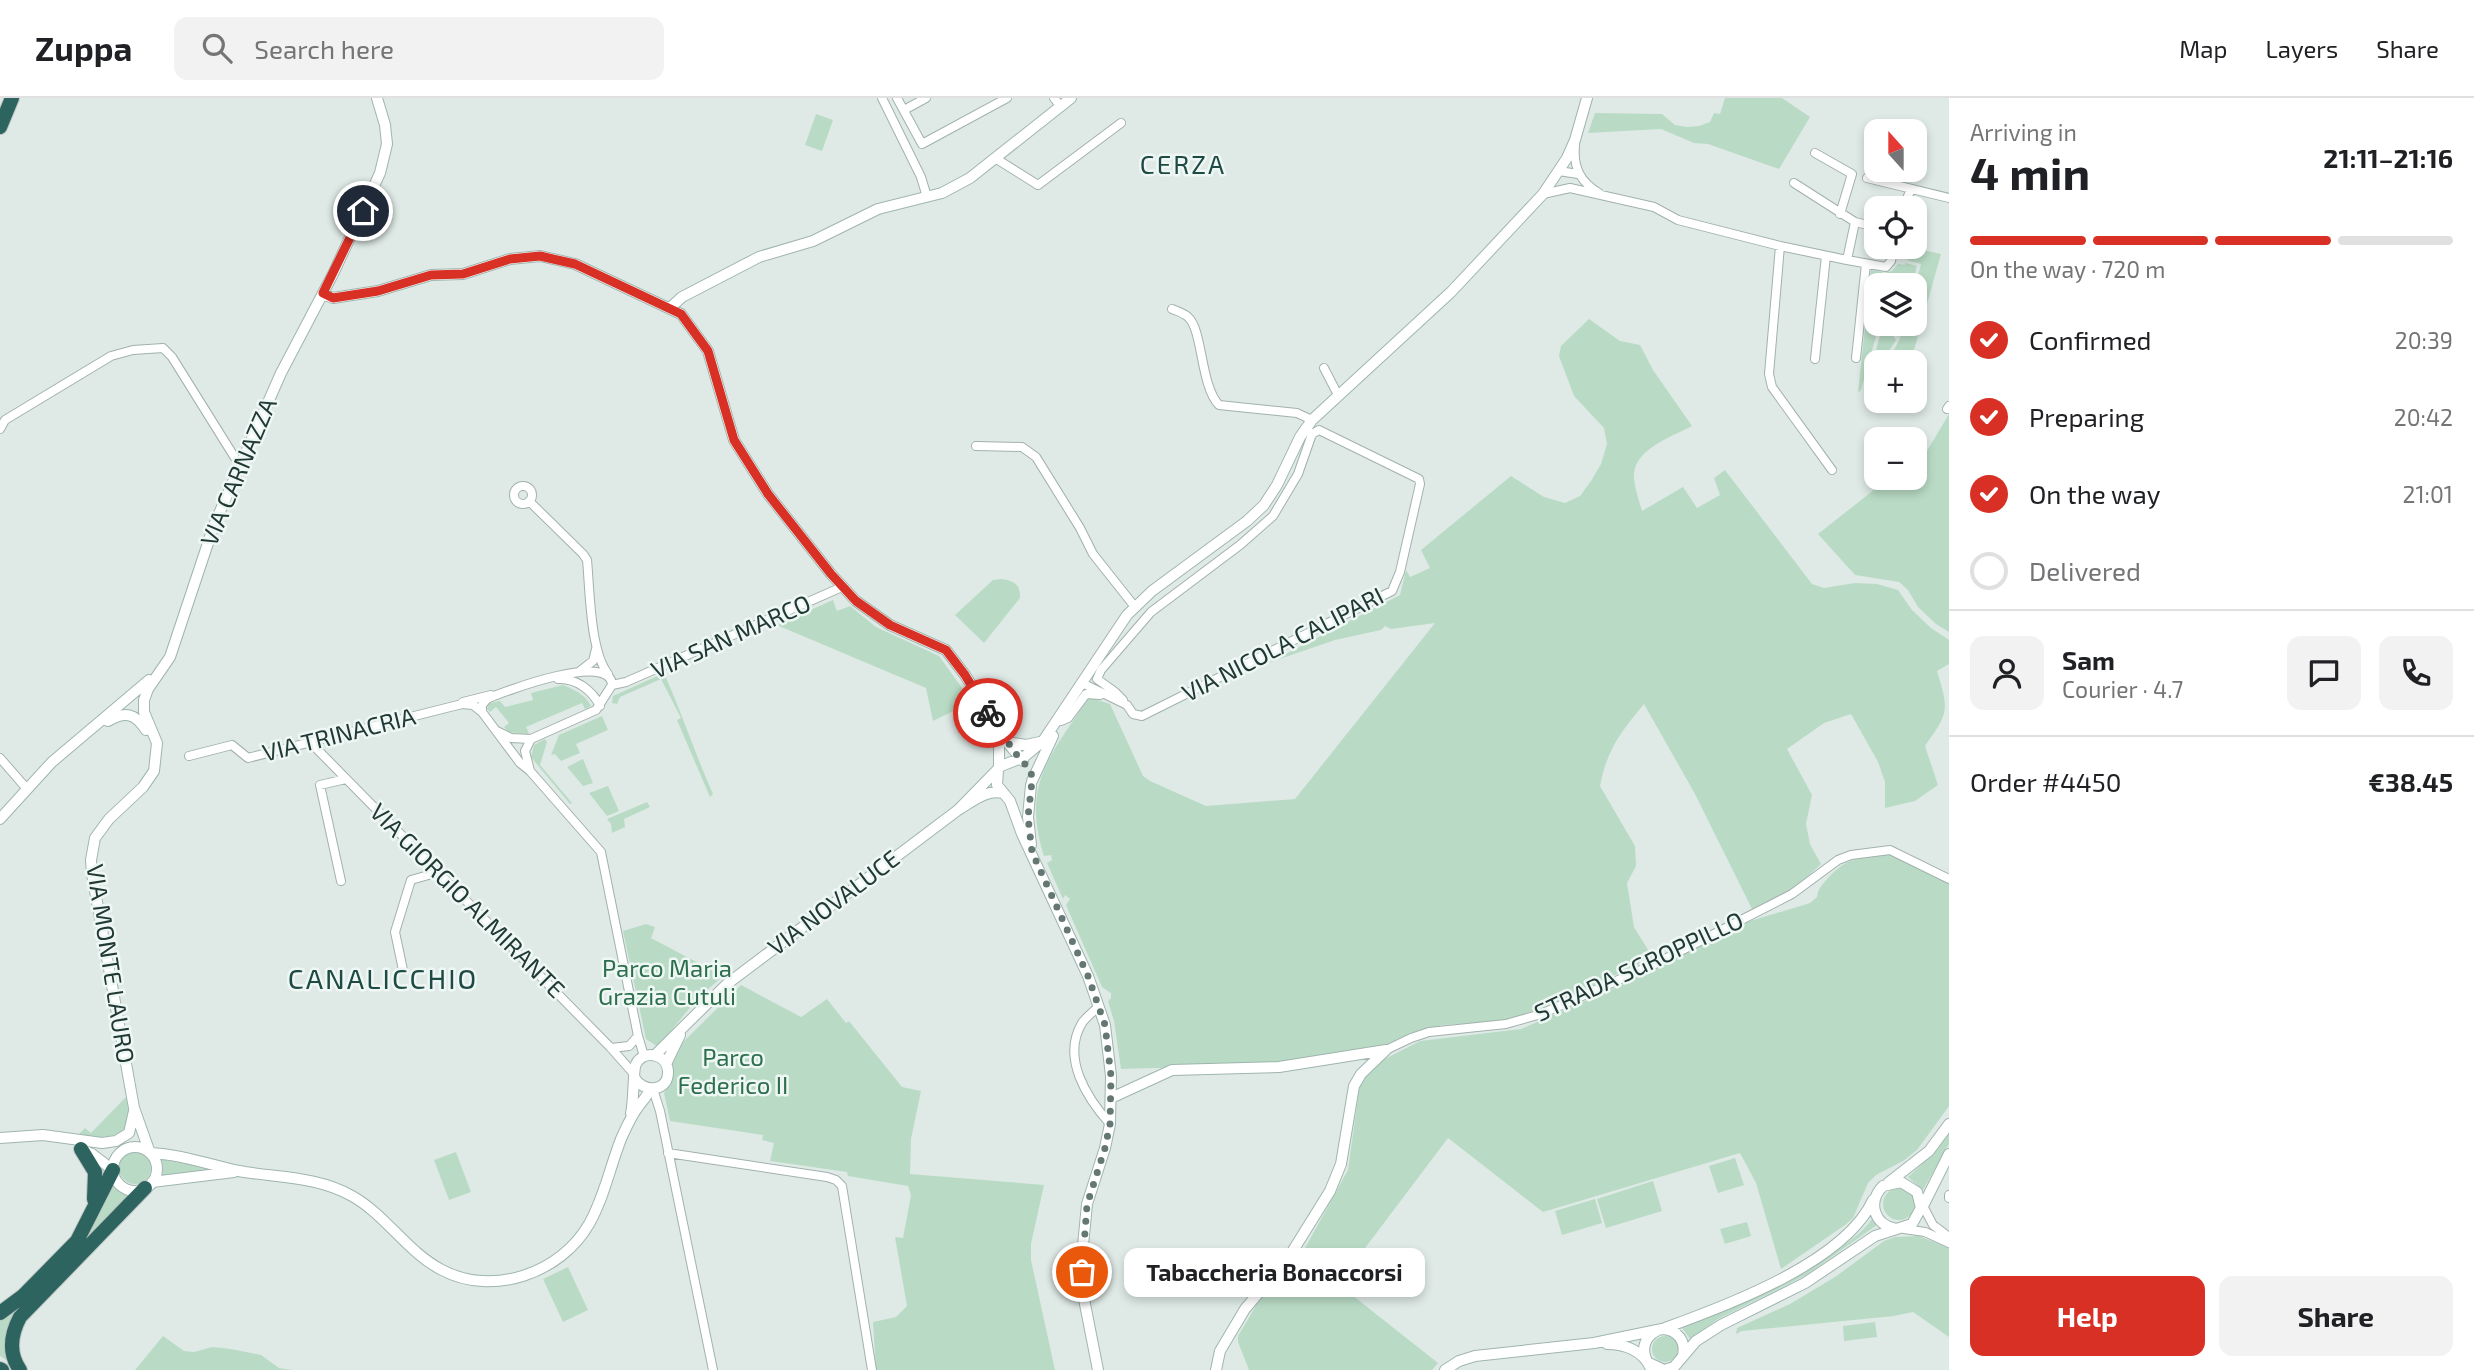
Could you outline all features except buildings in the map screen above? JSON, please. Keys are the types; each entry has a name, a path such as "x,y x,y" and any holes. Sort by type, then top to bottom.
{"highway":[{"path":"0,127 12,98"},
{"path":"81,1149 93,1165 97,1178 92,1209"},
{"path":"0,1313 23,1296 77,1241 113,1170"},
{"path":"20,1370 13,1357 12,1342 20,1317 149,1185"}],"main road":[{"name":"VIA CARNAZZA","path":"170,657 214,525 281,373 333,274 373,191 385,159 387,134 377,98"},
{"path":"671,307 682,298 759,257 828,235 878,209 955,187 995,158 1058,102 1072,98"},
{"path":"958,810 1005,763 1020,761 1043,741 1082,683 1097,667 1135,607 1264,505 1310,428 1338,395 1451,292 1544,194 1575,140 1587,98"},
{"path":"323,293 333,298 378,291 431,275 463,274 510,259 540,256 575,264 671,307 688,321 708,351 734,440 768,494 842,587 874,615 946,650 965,675 1007,743 1031,771 1028,817 1032,852"},
{"path":"0,819 52,762 141,689 170,657"},
{"path":"155,758 157,743 144,712 144,700 148,689 170,657"},
{"path":"958,810 983,795 997,792 1013,797 1022,795 1032,783 1066,706"},
{"path":"93,729 122,714 133,716 147,732 155,758"},
{"path":"991,718 999,746 996,780 1010,801 1022,834 1088,976 1105,1025 1109,1050 1110,1124 1087,1205 1082,1256 1082,1289 1098,1370"},
{"path":"1007,743 1026,745 1043,741"},
{"name":"VIA MONTE LAURO","path":"150,1153 134,1108 91,860 95,838 148,781 155,758"},
{"name":"VIA NOVALUCE","path":"683,1029 727,984 958,810"},
{"path":"241,1171 149,1185 135,1191 124,1188 116,1181 113,1170 116,1158 125,1149 139,1147 150,1153 241,1171 304,1179 336,1188 363,1203 427,1262 443,1271 472,1280 507,1280 526,1276 561,1256 580,1238 596,1211 630,1119 634,1099 634,1075 646,1057 683,1029"},
{"path":"630,1119 667,1077 666,1063 683,1029"},
{"path":"1111,1098 1172,1070 1279,1067 1386,1050"},
{"name":"STRADA SGROPPILLO","path":"1216,1370 1220,1351 1245,1309 1289,1257 1330,1191 1341,1164 1354,1086 1386,1050"},
{"path":"646,1057 666,1063"},
{"path":"634,1075 638,1084 655,1088"},
{"path":"0,1138 43,1135 102,1143 116,1141 129,1133 134,1108"},
{"path":"1445,1370 1459,1361 1475,1356 1594,1343 1661,1330 1750,1295 1804,1266 1854,1228 1863,1220 1880,1191 1921,1159 1949,1124"},
{"path":"57,1138 92,1154 113,1170"},
{"path":"149,1185 155,1177 156,1164 150,1153"},
{"path":"1594,1343 1624,1346 1649,1364 1664,1370 1679,1363 1696,1341 1721,1325 1805,1283 1875,1236 1912,1224 1949,1154"},
{"path":"1899,1229 1883,1225 1875,1214 1874,1202 1880,1191 1895,1182 1901,1182 1913,1187 1921,1206"},
{"path":"1649,1364 1644,1349 1647,1339 1661,1330 1672,1331 1680,1337 1684,1346 1679,1363"}],"street":[{"path":"882,98 921,177 927,197"},
{"path":"897,98 922,144 1007,98"},
{"path":"904,110 926,98"},
{"path":"995,158 1038,185 1121,123"},
{"path":"1575,140 1574,158 1578,174 1590,188 1605,196"},
{"path":"1815,153 1852,174 1840,214"},
{"path":"1559,171 1578,174"},
{"path":"1559,171 1570,188"},
{"path":"1885,182 1949,198"},
{"path":"1794,183 1840,214 1864,224"},
{"path":"1544,194 1570,188 1654,207 1678,220 1780,246 1886,267 1891,259"},
{"path":"1908,196 1911,188"},
{"path":"1847,260 1855,222"},
{"path":"1780,246 1769,374 1772,387 1832,470"},
{"path":"1815,359 1826,256"},
{"path":"1856,358 1866,264"},
{"path":"1127,705 1097,679 1097,667 1151,612 1241,545 1273,516 1298,474 1310,428 1297,413 1219,405 1208,383 1192,322 1187,316 1172,309"},
{"path":"0,429 5,420 99,362 133,350 163,348 172,357 240,466"},
{"path":"1324,368 1338,395"},
{"name":"VIA NICOLA CALIPARI","path":"1082,683 1127,705 1133,714 1142,716 1381,597 1395,587 1420,484 1419,478 1310,428"},
{"path":"975,446 1022,447 1036,457 1080,528 1093,555 1135,607"},
{"path":"497,731 511,738 531,738 596,710 616,684 601,664 596,646 587,560 529,501"},
{"name":"VIA SAN MARCO","path":"616,684 739,634 842,587"},
{"path":"580,671 593,661 596,646"},
{"path":"580,671 608,674"},
{"name":"VIA TRINACRIA","path":"189,756 232,745 248,758 580,671"},
{"path":"550,680 569,680 585,687 600,706"},
{"path":"482,712 485,701 500,694"},
{"path":"1061,721 1068,718 1086,694 1110,697"},
{"path":"453,706 474,705 482,712 520,763 601,852 638,1036 646,1057 623,1061"},
{"path":"530,771 525,751 531,738"},
{"name":"VIA GIORGIO ALMIRANTE","path":"310,742 611,1048 634,1075"},
{"path":"0,758 27,789"},
{"path":"341,881 320,785 346,779"},
{"name":"STRADA SGROPPILLO","path":"1386,1050 1429,1032 1506,1024 1541,1014 1657,964 1792,894 1838,860 1851,855 1890,850 1949,879"},
{"path":"404,970 396,932 411,880 439,872"},
{"path":"1098,1007 1081,1024 1074,1054 1090,1102 1110,1124"},
{"path":"611,1048 629,1046 638,1036"},
{"path":"655,1088 713,1370"},
{"path":"668,1153 827,1178 836,1180 842,1186 872,1370"},
{"path":"1921,1206 1933,1225 1949,1237"},
{"path":"1899,1229 1925,1232 1949,1243"}],"green space":[{"path":"1725,98 1782,98 1810,117 1779,169 1708,144 1694,143 1661,129 1588,133 1595,113 1662,114 1675,125 1699,126 1710,122 1714,113 1720,114"},
{"path":"816,114 833,120 822,151 805,145"},
{"path":"1927,251 1941,254 1927,304 1927,273 1919,273 1921,264 1907,260 1927,259"},
{"path":"1898,264 1917,266 1915,273 1885,273 1892,271"},
{"path":"1589,319 1620,341 1640,345 1653,370 1692,426 1657,444 1637,464 1634,482 1642,511 1683,487 1697,508 1720,495 1714,478 1725,470 1812,584 1824,588 1855,583 1877,584 1898,590 1912,610 1949,640 1949,664 1937,671 1944,695 1943,718 1925,746 1938,785 1915,801 1885,808 1885,782 1878,762 1851,714 1824,723 1787,749 1812,795 1806,824 1810,844 1821,864 1795,888 1752,909 1695,794 1644,704 1616,742 1600,786 1635,846 1636,866 1627,883 1634,927 1653,958 1541,1009 1500,1021 1443,1025 1410,1033 1383,1046 1257,1065 1121,1069 1114,1021 1108,1001 1111,993 1102,987 1066,905 1070,899 1065,895 1063,899 1047,863 1052,860 1051,855 1044,856 1038,831 1038,789 1052,754 1063,736 1089,697 1110,704 1143,776 1150,781 1206,806 1295,799 1435,623 1391,629 1385,626 1381,630 1335,640 1268,663 1400,595 1406,570 1410,577 1430,568 1421,550 1511,476 1544,497 1565,503 1580,496 1601,464 1607,444 1604,428 1574,396 1559,356 1561,346"},
{"path":"1864,336 1876,336 1872,350 1864,350 1864,379 1858,393"},
{"path":"1880,336 1893,336 1896,340 1890,350 1876,350"},
{"path":"1900,336 1918,336 1914,350 1894,350"},
{"path":"1949,414 1949,632 1918,607 1908,590 1899,582 1855,575 1818,534 1874,490 1927,490 1927,451"},
{"path":"1000,579 1015,584 1020,598 984,643 955,615 993,580"},
{"path":"833,600 837,611 850,606 876,627 939,656 972,702 933,721 926,688 779,626"},
{"path":"664,673 713,794 710,797 677,720 681,718 661,679 620,697 617,704 612,703 613,696"},
{"path":"563,685 583,695 591,706 585,709 582,703 526,727 529,733 527,734 508,732 504,727 509,723 496,707 490,712 487,709 489,703 500,701 505,707 533,700 531,693"},
{"path":"602,716 608,730 576,744 580,753 561,761 555,754 551,755 559,735"},
{"path":"545,739 547,742 540,765 572,803 570,804 531,757 534,745"},
{"path":"583,759 593,783 583,786 567,767"},
{"path":"608,786 619,811 607,816 589,793"},
{"path":"647,802 650,807 624,819 625,827 612,833 607,819"},
{"path":"1890,853 1949,883 1949,1106 1917,1150 1903,1161 1876,1175 1868,1183 1853,1218 1845,1225 1781,1269 1756,1183 1740,1153 1543,1212 1448,1138 1338,1284 1438,1363 1432,1370 1249,1370 1238,1336 1257,1304 1305,1248 1348,1170 1360,1083 1381,1061 1420,1041 1521,1029 1630,981 1747,922 1810,903 1817,897 1823,884 1841,866 1853,860"},
{"name":"Parco Maria Grazia Cutuli","path":"646,924 655,927 651,938 723,976 697,999 658,1047 646,1039 623,931"},
{"name":"Parco Federico II","path":"741,985 801,1017 827,999 846,1023 849,1021 902,1087 921,1091 911,1139 910,1174 1044,1185 1031,1244 1031,1260 1055,1370 876,1370 873,1322 896,1317 907,1306 895,1237 903,1238 911,1195 908,1186 848,1176 847,1172 770,1161 774,1143 762,1140 763,1135 670,1121 664,1093 673,1080 670,1063 682,1043"},
{"path":"126,1097 129,1115 124,1130 96,1137 79,1134 85,1128 91,1133"},
{"path":"1949,1132 1949,1144 1923,1190 1908,1177 1932,1155"},
{"path":"135,1152 146,1157 151,1168 146,1179 135,1184 124,1179 119,1168 124,1157"},
{"path":"456,1152 471,1192 449,1200 434,1160"},
{"path":"1735,1158 1744,1185 1718,1193 1709,1166"},
{"path":"162,1159 169,1161 216,1169 163,1177"},
{"path":"1653,1181 1662,1211 1606,1228 1597,1199"},
{"path":"112,1183 118,1190 129,1195 21,1307 8,1361 0,1356 0,1318 31,1294"},
{"path":"1899,1188 1911,1192 1915,1204 1911,1216 1899,1220 1887,1216 1883,1204 1887,1192"},
{"path":"1595,1199 1602,1223 1562,1235 1555,1211"},
{"path":"1872,1219 1877,1225 1806,1275 1718,1319 1690,1339 1682,1328 1742,1304 1800,1275 1850,1240"},
{"path":"1747,1222 1751,1236 1725,1244 1720,1229"},
{"path":"1919,1236 1949,1248 1949,1337 1913,1312 1742,1331 1736,1334 1737,1328 1790,1304 1835,1277 1884,1241 1895,1237"},
{"path":"568,1267 588,1310 563,1322 543,1279"},
{"path":"1875,1322 1877,1337 1844,1341 1843,1326"},
{"path":"163,1336 184,1351 194,1352 212,1347 231,1349 261,1355 279,1368 293,1370 135,1370"},
{"path":"1665,1336 1674,1340 1678,1349 1674,1358 1665,1362 1656,1358 1652,1349 1656,1340"}],"way so far":[{"path":"988,713 1031,771 1028,826 1032,852 1088,976 1105,1025 1111,1076 1110,1124 1087,1205 1082,1272"}],"place":[{"name":"Tabaccheria Bonaccorsi","path":"1082,1272"}],"district":[{"name":"CERZA","path":"1183,165"},
{"name":"CANALICCHIO","path":"383,979"}],"route":[{"path":"363,211 323,293 333,298 378,291 416,278 463,274 510,259 540,256 575,264 681,314 708,351 734,440 768,494 831,574 856,601 890,625 946,650 988,713"}]}
